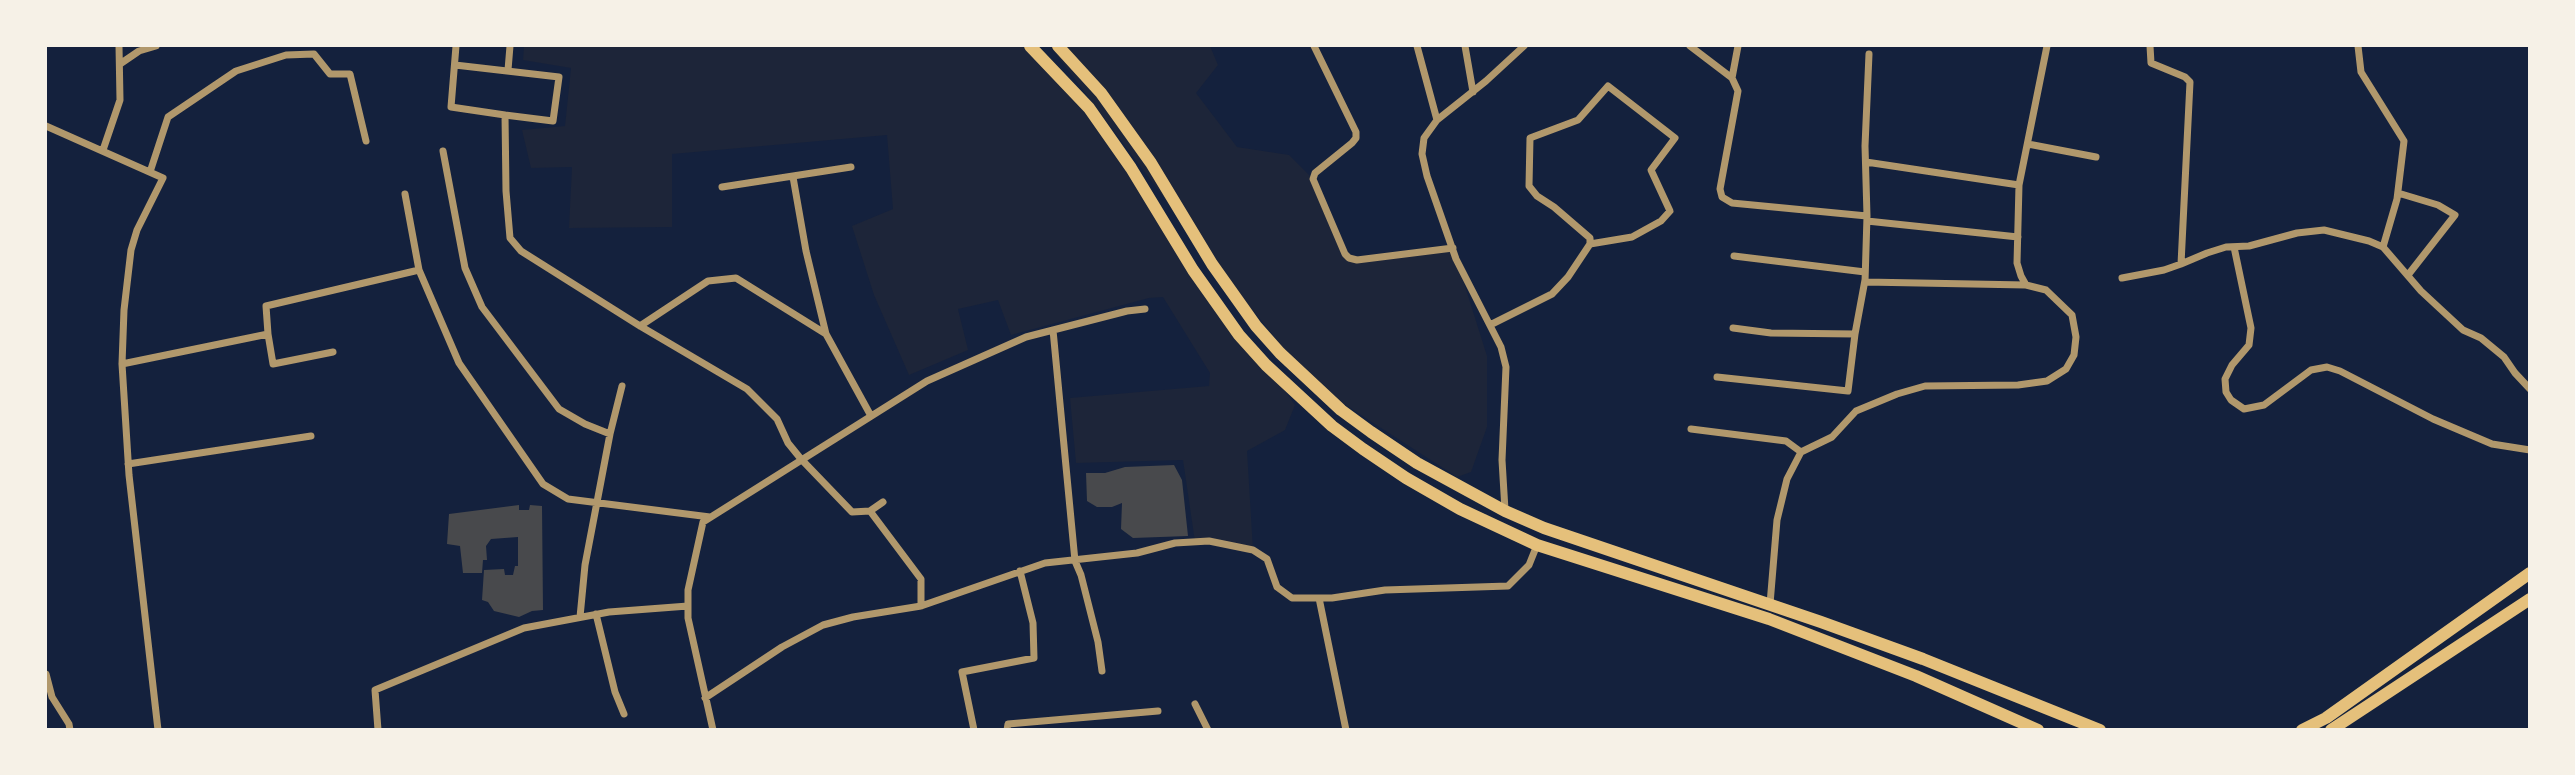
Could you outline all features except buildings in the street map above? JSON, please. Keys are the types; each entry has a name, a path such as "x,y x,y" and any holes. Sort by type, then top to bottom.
{"main road":[{"path":"1030,46 1089,108 1131,168 1193,271 1239,335 1266,365 1332,426 1363,449 1460,509 1536,545 1769,620 1916,676 2038,730"},
{"path":"1058,46 1101,93 1151,163 1225,283 1256,326 1280,353 1341,410 1417,463 1505,511 1544,528 1923,659 2100,730"},
{"path":"2302,730 2320,726 2529,573"},
{"path":"2331,730 2529,598"}],"street":[{"path":"103,150 120,100 119,46"},
{"path":"120,64 139,51 156,46"},
{"path":"455,65 559,77 553,121 451,107 456,46"},
{"path":"509,70 510,46"},
{"path":"1314,46 1356,132 1352,143 1315,173 1313,179 1345,254 1357,260 1453,248"},
{"path":"1417,46 1437,120"},
{"path":"1465,46 1473,92"},
{"path":"1505,511 1502,460 1506,367 1501,347 1453,248 1422,154 1424,138 1437,120 1524,46"},
{"path":"1690,46 1732,78 1738,91 1720,189 1722,197 1732,203 2018,237"},
{"path":"1732,78 1738,46"},
{"path":"2026,285 2017,263 2020,185 2047,46"},
{"path":"2150,46 2151,63 2185,77 2190,82 2181,264"},
{"path":"2358,46 2361,72 2404,141 2398,193 2383,247"},
{"path":"150,172 168,117 236,71 286,55 314,54 330,74 350,74 366,141"},
{"path":"1770,604 1777,520 1787,479 1801,452 1832,437 1856,411 1897,394 1925,386 2047,380 2066,369 2074,355 2076,337 2072,315 2046,290 2026,285 1865,282 1869,54"},
{"path":"1490,325 1552,294 1568,277 1590,244 1590,238 1554,207 1536,196 1529,186 1530,138 1578,120 1608,86 1675,138 1651,170 1670,211 1661,221 1632,237 1590,244"},
{"path":"505,115 509,239 521,251 747,389 777,419 788,443 801,459 852,512 870,511 883,502"},
{"path":"46,125 163,178 137,230 131,250 124,310 122,363 128,464 158,730"},
{"path":"2028,144 2096,157"},
{"path":"443,151 465,268 482,307 559,409 610,434"},
{"path":"1866,162 2020,185"},
{"path":"722,187 851,167"},
{"path":"793,177 806,251 826,334 871,416"},
{"path":"2398,193 2438,205 2455,215 2408,275"},
{"path":"405,194 419,270 458,363 543,484 568,499 710,517"},
{"path":"2122,278 2164,270 2207,253 2249,246 2297,233 2324,230 2343,233 2383,247 2463,330 2481,338 2504,357 2529,388"},
{"path":"2234,247 2250,328 2249,345 2232,365 2225,379 2226,392 2231,400 2244,409 2264,405 2311,370 2327,367 2340,371 2432,419 2492,444 2529,450"},
{"path":"1734,257 1865,276"},
{"path":"333,352 274,364 265,306 419,270"},
{"path":"1717,377 1848,391 1865,276"},
{"path":"640,326 708,281 736,278 826,334"},
{"path":"713,730 688,618 688,590 703,522 927,381 1026,337 1127,311 1145,310"},
{"path":"1733,328 1771,333 1855,334"},
{"path":"1053,330 1075,561 1098,642 1102,671"},
{"path":"122,363 268,334"},
{"path":"580,617 585,565 622,386"},
{"path":"1691,429 1786,441 1801,452"},
{"path":"128,464 311,436"},
{"path":"870,511 921,579 921,606"},
{"path":"705,698 782,647 822,625 921,606 1045,563 1138,553 1175,543 1209,541 1253,550 1267,559 1277,587 1292,598 1319,598 1384,590 1508,586 1529,565 1536,545"},
{"path":"974,730 962,672 1034,659 1033,623 1020,571"},
{"path":"1319,598 1346,730"},
{"path":"378,730 375,690 524,628 596,614 688,606"},
{"path":"596,614 615,692 624,714"},
{"path":"46,674 52,697 70,730"},
{"path":"1195,704 1208,730"},
{"path":"1007,730 1009,724 1158,711"}],"shaded area":[{"path":"524,46 1031,46 1063,79 1295,405 1285,430 1247,451 1253,550 1195,542 1183,460 1076,463 1070,398 1209,386 1210,373 1163,297 1149,298 1011,335 998,300 958,309 968,350 909,375 874,295 852,226 893,209 887,135 672,154 672,227 569,228 572,167 531,168 522,130 565,126 571,68 523,60"},
{"path":"1050,46 1210,46 1218,65 1196,93 1237,147 1289,155 1313,179 1349,258 1453,248 1487,356 1487,427 1471,472 1457,477 1313,384 1204,251"}]}
